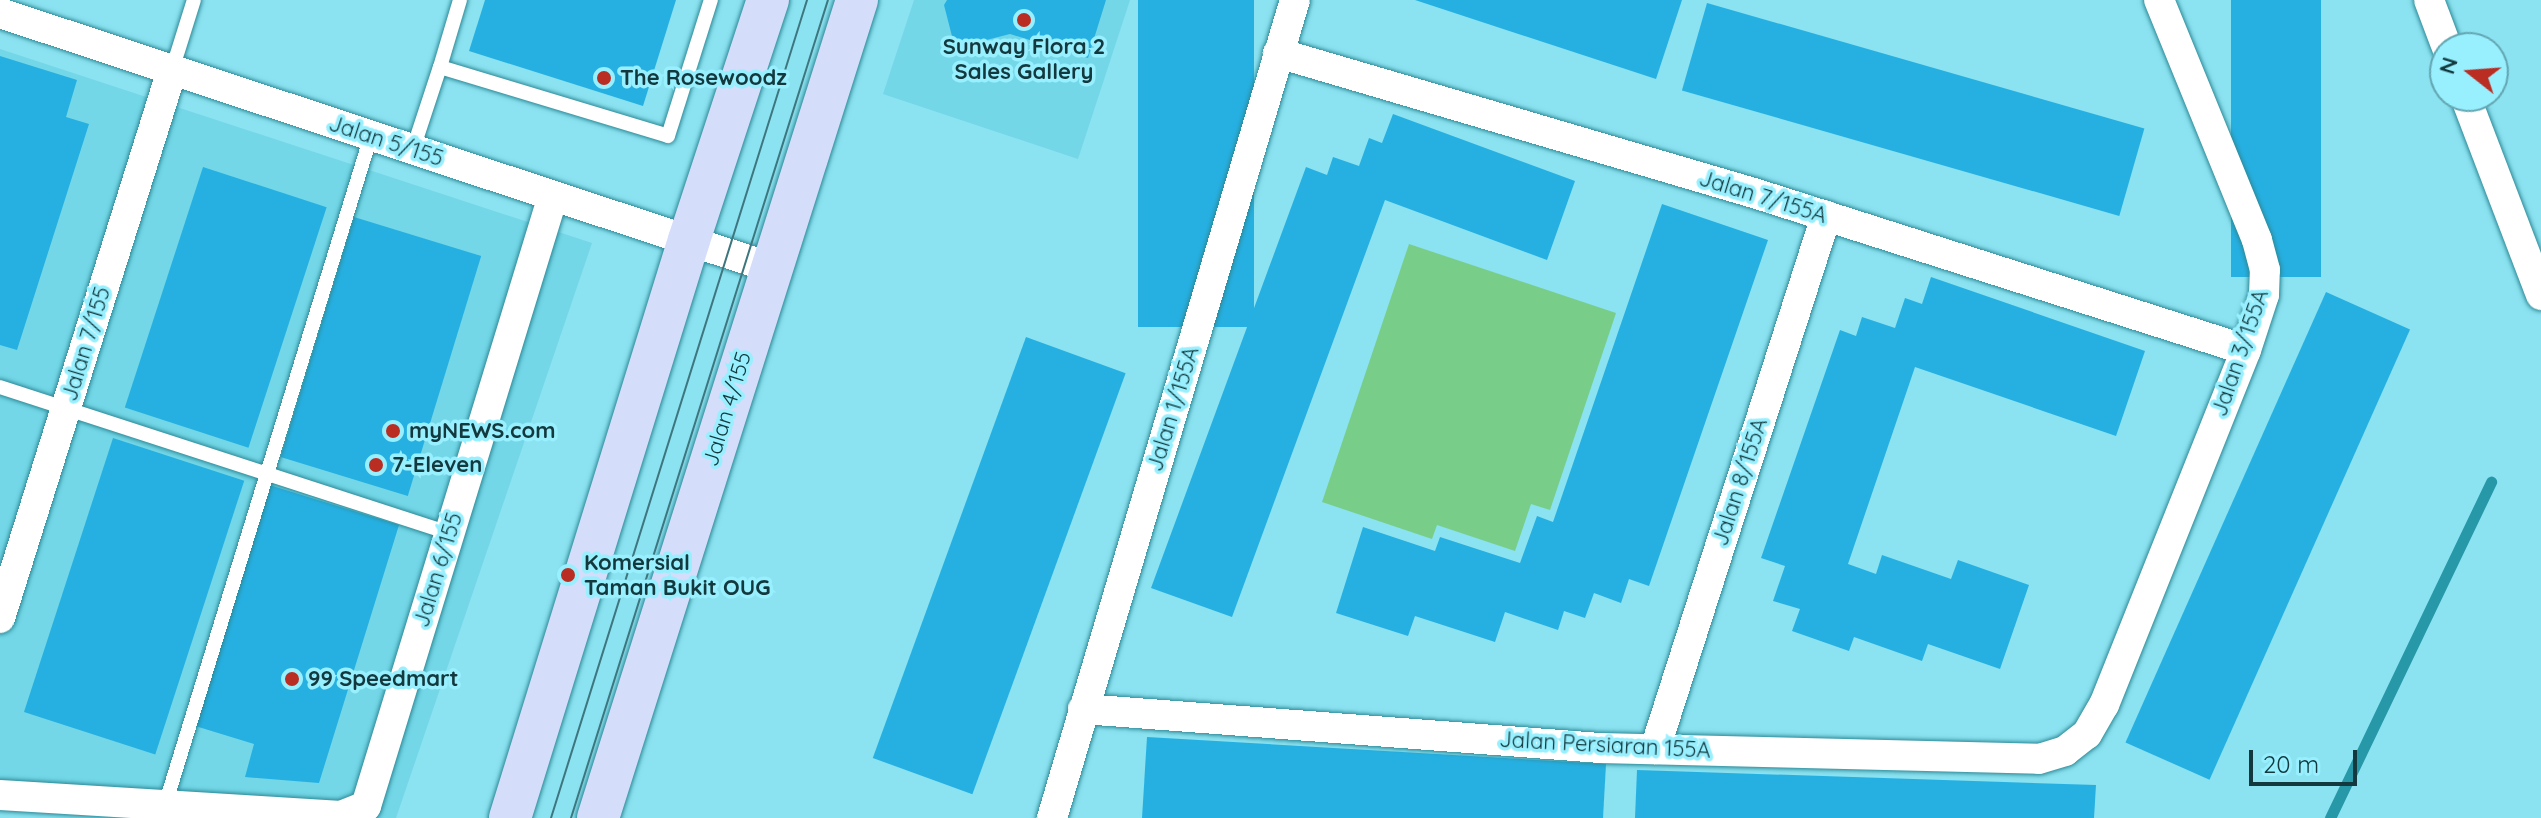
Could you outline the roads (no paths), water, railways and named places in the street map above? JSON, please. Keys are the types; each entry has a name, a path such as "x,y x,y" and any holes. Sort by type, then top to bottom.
{"street":[{"path":"510,818 689,240 768,0"},
{"name":"Jalan 4/155","path":"598,818 857,0"},
{"name":"Jalan 1/155A","path":"1052,818 1295,0"},
{"name":"Jalan 3/155A","path":"2104,705 2246,350 2264,295 2265,270 2257,240 2159,0"},
{"path":"2429,0 2441,32"},
{"name":"Jalan 5/155","path":"14,11 172,70 772,268"},
{"name":"Jalan 7/155A","path":"1278,53 1826,216 2246,350"},
{"name":"Jalan 7/155","path":"0,618 172,70"},
{"path":"2471,112 2541,295"},
{"name":"Jalan 6/155","path":"363,812 553,196"},
{"name":"Jalan 8/155A","path":"1655,749 1826,216"},
{"name":"Jalan Persiaran 155A","path":"1083,709 1600,748 2039,759 2065,751 2087,734 2104,705"},
{"path":"0,795 341,816 363,812"}],"lane":[{"path":"172,70 194,0"},
{"path":"413,149 460,0"},
{"path":"440,67 668,136 711,0"},
{"path":"165,805 371,136"},
{"path":"0,387 450,533"}],"waterway":[{"path":"2330,818 2491,482"}],"tram line":[{"path":"551,818 807,0"},
{"path":"571,818 828,0"}],"place":[{"name":"Sunway Flora 2 Sales Gallery","path":"1024,20"},
{"name":"The Rosewoodz","path":"604,78"},
{"name":"myNEWS.com","path":"393,431"},
{"name":"7-Eleven","path":"376,465"},
{"name":"Komersial Taman Bukit OUG","path":"568,575"},
{"name":"99 Speedmart","path":"292,679"}]}
